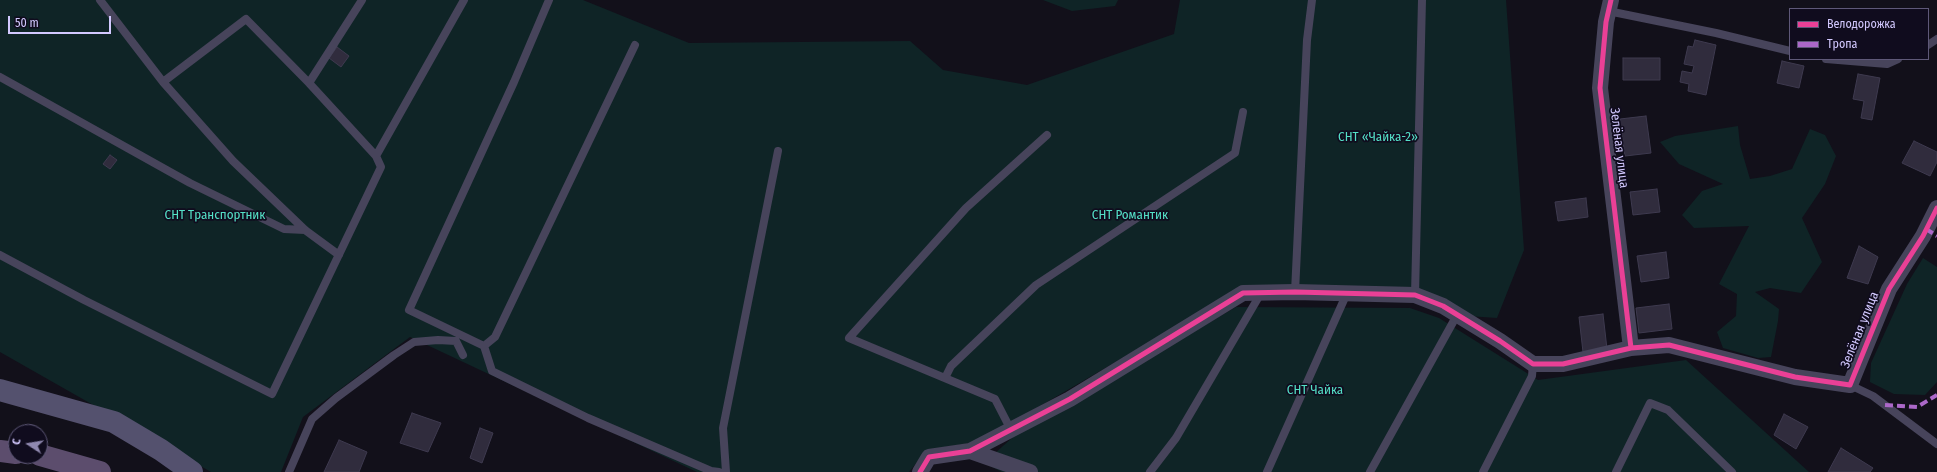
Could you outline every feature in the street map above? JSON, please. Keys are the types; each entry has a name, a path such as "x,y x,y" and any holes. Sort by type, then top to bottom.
{"main road":[{"path":"48,457 100,472"}],"street":[{"name":"Зелёная улица","path":"1610,6 1606,22 1600,88 1631,348"},
{"name":"Зелёная улица","path":"1533,364 1563,364 1631,348 1669,345 1795,377 1850,384 1889,289 1924,236 1937,208"},
{"path":"920,472 929,457 970,451 1070,399 1243,293 1295,292 1415,295 1443,306 1500,340 1533,364"},
{"path":"0,390 114,422 161,450 192,472"},
{"path":"970,451 1030,472"}],"lane":[{"path":"100,0 163,82 233,161 305,230 339,255"},
{"path":"309,83 362,0"},
{"path":"376,156 464,0"},
{"path":"548,0 514,82 409,310 484,346 492,371 588,418 711,471 719,472"},
{"path":"1295,292 1307,40 1312,0"},
{"path":"1415,295 1422,0"},
{"path":"1610,6 1789,50"},
{"path":"0,255 84,300 272,394 381,167 376,156 309,83 246,19 163,82"},
{"path":"484,346 496,336 635,45"},
{"path":"1838,60 1887,64 1896,60"},
{"path":"0,77 190,183 284,229 305,230"},
{"path":"945,378 951,366 1036,285 1235,153 1242,112"},
{"path":"1011,430 995,399 848,338 966,208 1047,135"},
{"path":"726,472 723,428 778,151"},
{"path":"1150,472 1176,438 1261,292"},
{"path":"1267,472 1347,293"},
{"path":"1370,472 1457,315"},
{"path":"289,472 312,419 336,398 394,355 414,342 438,340 456,341 463,355"},
{"path":"1483,472 1532,376 1533,364"},
{"path":"1850,384 1873,396 1937,444"},
{"path":"1616,472 1650,403 1668,410 1732,472"}],"green space":[{"name":"СНТ Транспортник","path":"0,0 583,0 689,43 910,41 943,70 1027,85 1174,34 1180,0 1506,0 1524,250 1497,318 1468,316 1428,292 1244,287 999,430 970,443 927,450 909,472 697,472 410,337 303,417 281,472 211,472 0,352"},
{"path":"1043,0 1118,0 1115,6 1072,11"},
{"path":"1738,126 1740,145 1750,179 1770,176 1792,169 1810,129 1825,135 1836,156 1825,184 1802,218 1822,262 1801,293 1770,288 1755,292 1779,309 1771,357 1758,358 1723,348 1717,332 1736,316 1737,294 1719,284 1749,226 1694,228 1682,215 1702,191 1723,184 1679,164 1660,142 1675,136"},
{"path":"1923,258 1937,267 1937,382 1925,395 1894,394 1870,382 1871,363 1907,284"},
{"name":"СНТ Чайка","path":"1236,307 1410,308 1439,318 1538,380 1686,360 1809,472 1002,472 984,463 1013,437"}],"building":[{"path":"1695,40 1716,45 1706,95 1688,91 1689,84 1680,82 1682,71 1692,73 1694,66 1684,64 1688,46 1693,47"},
{"path":"337,47 349,56 341,67 329,58"},
{"path":"1623,58 1660,58 1660,80 1623,80"},
{"path":"1782,61 1804,66 1799,88 1777,83"},
{"path":"1858,74 1880,78 1872,120 1861,118 1864,101 1853,99"},
{"path":"1646,116 1651,153 1625,156 1620,119"},
{"path":"1914,141 1937,152 1937,162 1930,176 1902,163"},
{"path":"110,155 117,160 110,169 103,164"},
{"path":"1657,189 1660,212 1633,215 1630,192"},
{"path":"1586,198 1588,217 1558,221 1555,202"},
{"path":"1859,246 1878,257 1868,284 1847,278"},
{"path":"1666,252 1669,278 1641,282 1637,256"},
{"path":"1669,304 1672,329 1639,333 1636,308"},
{"path":"1603,314 1607,349 1583,352 1579,317"},
{"path":"412,413 441,423 428,452 400,443"},
{"path":"1784,414 1808,427 1796,449 1774,435"},
{"path":"480,428 493,433 482,463 470,458"},
{"path":"339,440 367,452 359,472 324,472"},
{"path":"1841,448 1873,468 1870,472 1828,472"}],"marked path":[{"path":"1926,229 1937,236"},
{"path":"1885,405 1917,407 1937,395"}],"cycle path":[{"path":"1611,0 1606,22 1600,88 1631,348"},
{"path":"920,472 929,457 970,451 1070,399 1243,293 1295,292 1415,295 1443,306 1500,341 1533,364 1563,364 1631,348 1669,345 1795,377 1850,385 1889,289 1923,236 1937,208"}],"park label":[{"name":"СНТ «Чайка-2»","path":"1378,137"},
{"name":"СНТ Романтик","path":"1130,215"}]}
